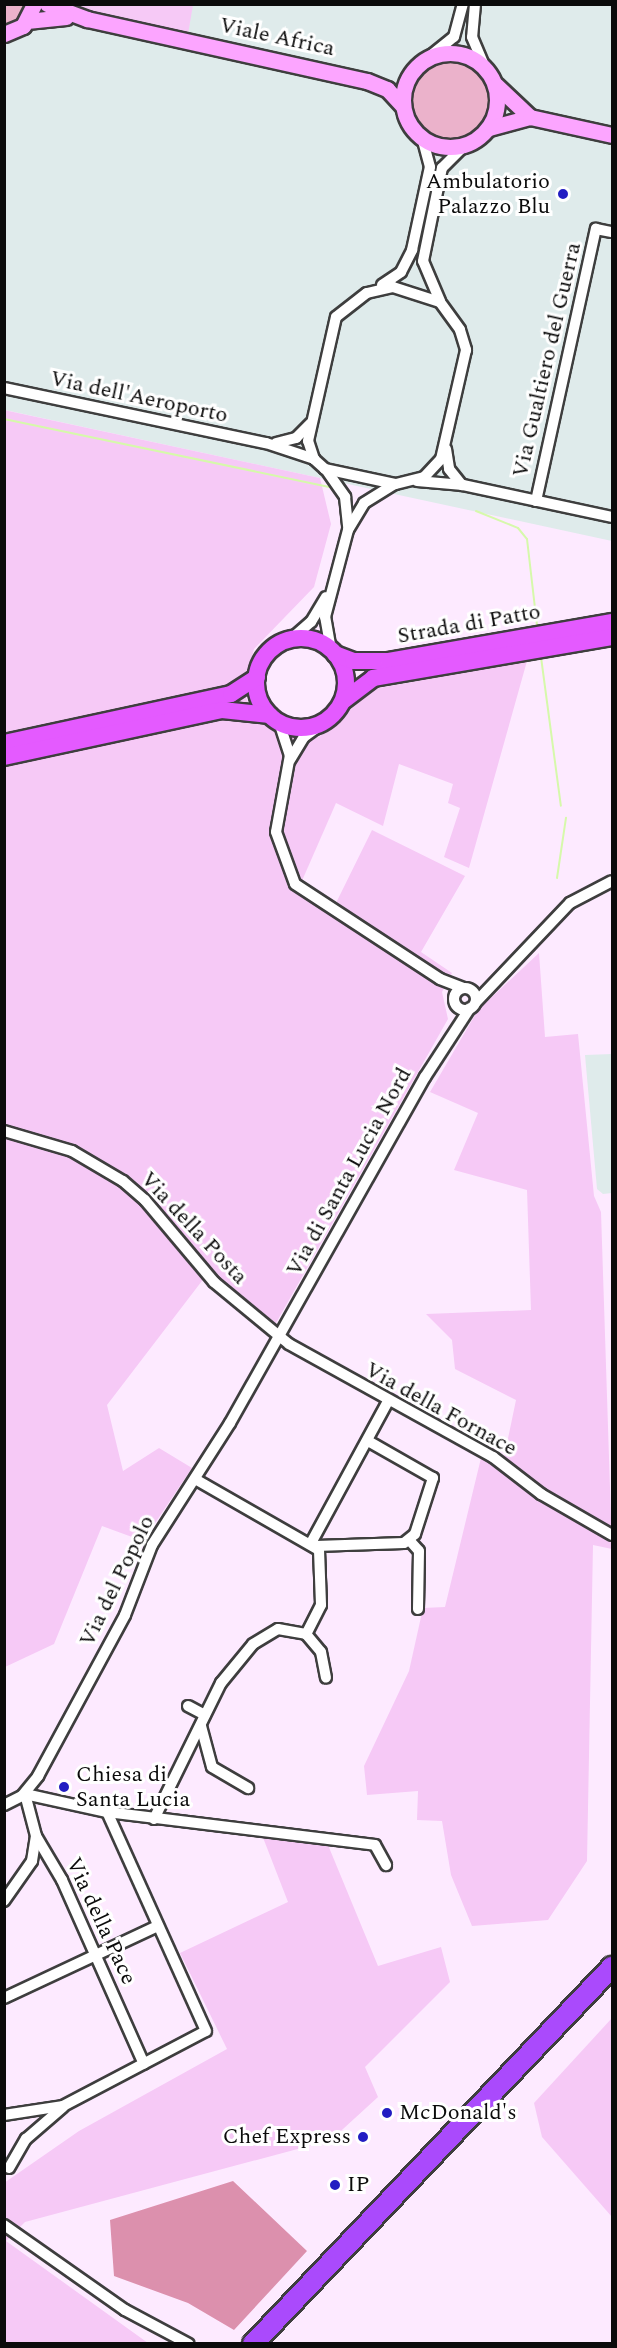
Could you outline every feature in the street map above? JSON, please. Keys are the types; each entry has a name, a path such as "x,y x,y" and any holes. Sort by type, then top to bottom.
{"highway":[{"path":"254,2343 612,1967"},
{"path":"269,2343 612,1983"}],"main road":[{"name":"Strada di Patto","path":"333,652 353,661 388,662 612,622"},
{"name":"Strada di Patto","path":"343,700 373,678 612,637"},
{"path":"4,743 231,694 257,677 270,651 290,640 311,640 333,652 345,673 343,700 323,723 304,728 274,718 222,710 4,757"},
{"path":"257,677 260,700 274,718"}],"street":[{"path":"27,21 34,4"},
{"name":"Viale Africa","path":"47,4 87,19"},
{"path":"429,57 454,37 463,4"},
{"path":"475,4 472,37 485,67 496,85 530,117"},
{"name":"Viale Africa","path":"6,35 27,21 51,15 87,19 352,77 387,89 403,106 422,138"},
{"name":"Viale Africa","path":"352,77 394,79 415,68 429,57 457,52 485,67"},
{"name":"Viale Africa","path":"403,106 405,85 415,68"},
{"path":"489,128 497,109 496,85"},
{"path":"414,482 435,468 445,444 465,346 440,302 423,261 442,168 465,145 489,128 530,117 612,135"},
{"path":"422,138 442,146 465,145"},
{"path":"348,530 343,492 314,459 309,446 311,423 333,324 349,305 396,276 410,259 430,167 422,138"},
{"name":"Via Gualtiero del Guerra","path":"536,501 596,229 612,232"},
{"path":"377,288 410,290 440,302"},
{"name":"Via dell'Aeroporto","path":"4,388 266,443 314,459"},
{"name":"Via dell'Aeroporto","path":"266,443 290,441 311,423"},
{"path":"445,444 449,469 463,485"},
{"path":"325,469 395,484 414,482 463,485 612,517"},
{"path":"333,652 325,617 330,589 348,530 364,503 395,484"},
{"path":"290,640 311,622 330,589"},
{"path":"274,718 289,743 288,765 276,832 296,884 440,979 472,990 473,1005 455,1001 440,979"},
{"path":"288,765 304,737 323,723"},
{"name":"Via di Santa Lucia Nord","path":"280,1338 456,1028 473,1005 570,903 612,881"},
{"path":"455,1001 463,988"},
{"name":"Via di Santa Lucia Nord","path":"455,1001 456,1028"},
{"name":"Via della Posta","path":"4,1131 72,1151 123,1181 146,1200 214,1282 280,1338"},
{"name":"Via della Fornace","path":"280,1338 388,1401 493,1457 541,1494 612,1535"},
{"name":"Via del Popolo","path":"25,1794 122,1622 152,1545 195,1479 280,1338"},
{"path":"314,1545 388,1401"},
{"path":"368,1441 433,1478 410,1541"},
{"path":"195,1479 314,1545 322,1558 321,1605 306,1634"},
{"path":"314,1545 410,1541"},
{"path":"410,1541 418,1551 418,1609"},
{"path":"154,1819 225,1676 253,1644 278,1629 306,1634 321,1652 326,1678"},
{"path":"188,1706 203,1719"},
{"path":"203,1719 202,1743 212,1767 248,1788"},
{"path":"4,1805 25,1794 107,1812 154,1819 375,1845 386,1865"},
{"name":"Via della Pace","path":"25,1794 36,1836 96,1956 144,2064"},
{"path":"9,2168 26,2139 63,2106 206,2031 107,1812"},
{"path":"4,1901 32,1861 36,1836"},
{"path":"4,1998 158,1926"},
{"path":"4,2115 63,2106"},
{"path":"4,2225 125,2310 189,2343"}],"shaded area":[{"path":"4,5 29,5 21,21 4,30"},
{"path":"5,5 62,5 187,34 190,20 126,5 612,5 612,541 5,410"},
{"path":"62,5 193,5 188,34"},
{"path":"450,56 466,60 480,69 489,83 493,99 489,115 480,129 466,138 450,142 434,138 420,129 411,115 407,99 411,83 420,69 434,60"},
{"path":"4,410 320,478 331,524 314,587 254,649 243,691 256,719 308,739 319,737 374,689 527,661 469,868 444,857 460,808 448,803 453,784 399,764 383,826 336,803 301,883 335,905 372,830 465,876 421,952 452,973 442,992 448,1019 276,1323 208,1273 107,1405 123,1471 159,1448 192,1468 143,1541 102,1526 54,1644 5,1667"},
{"path":"539,953 545,1037 578,1034 594,1196 601,1212 612,1549 593,1545 587,1861 548,1920 472,1926 451,1875 442,1821 417,1820 418,1791 367,1795 364,1766 409,1671 423,1608 445,1607 481,1458 501,1472 516,1400 455,1369 452,1340 426,1314 531,1310 527,1190 454,1170 478,1113 430,1092 478,1010"},
{"path":"612,1054 612,1193 603,1194 597,1189 585,1055"},
{"path":"262,1835 328,1845 378,1966 441,1947 450,1982 365,2067 378,2097 331,2140 25,2222 6,2241 148,2343 5,2343 4,2183 79,2131 227,2049 180,1953 288,1902"},
{"path":"612,2018 612,2217 542,2137 534,2103"},
{"path":"233,2181 307,2251 234,2330 188,2303 114,2276 110,2220"}],"waterway":[{"path":"4,419 334,488"},
{"path":"476,511 518,528 527,539 537,626"},
{"path":"541,657 561,806"},
{"path":"557,878 566,818"}],"place":[{"name":"Ambulatorio Palazzo Blu","path":"563,194"},
{"name":"Chiesa di Santa Lucia","path":"64,1787"},
{"name":"McDonald's","path":"387,2113"},
{"name":"Chef Express","path":"363,2137"},
{"name":"IP","path":"335,2185"}]}
